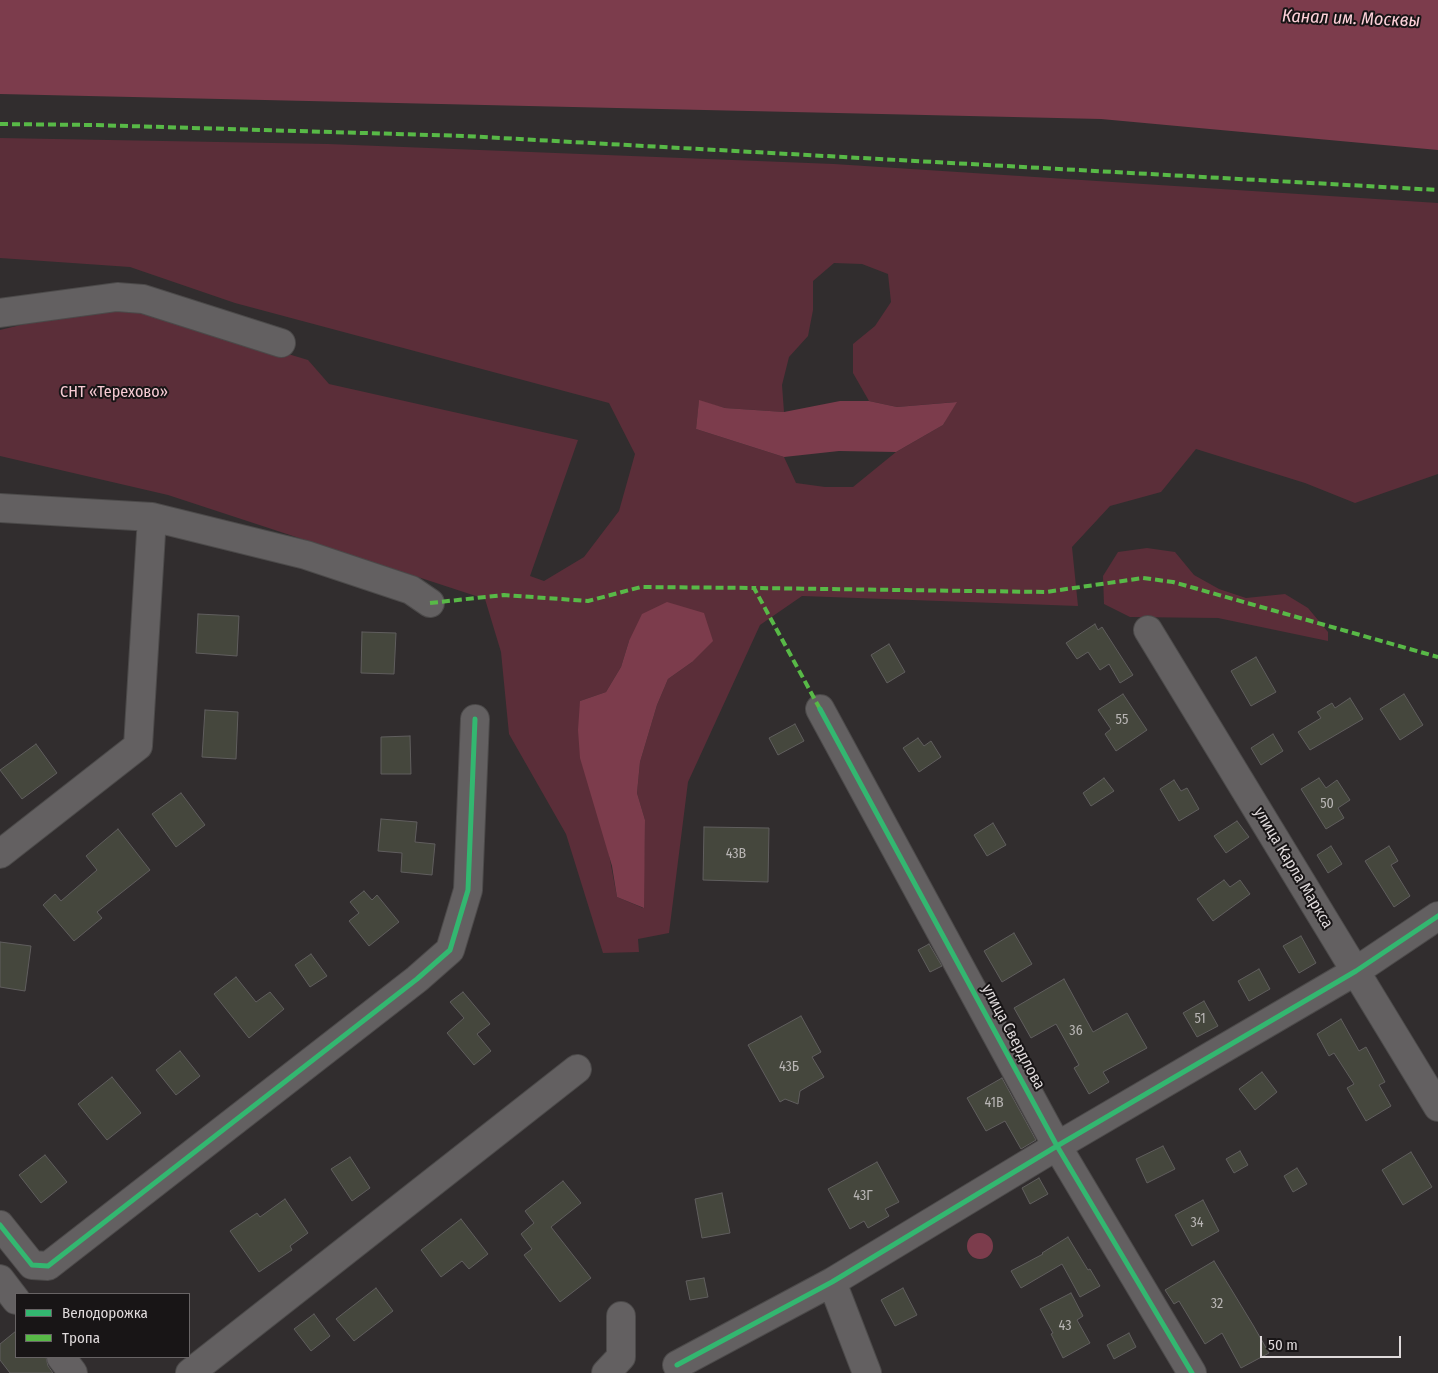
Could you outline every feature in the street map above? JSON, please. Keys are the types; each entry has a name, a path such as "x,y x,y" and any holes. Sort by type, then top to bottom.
{"street":[{"path":"0,313 117,296 143,299 280,343"},
{"path":"0,508 152,517 306,555 411,590 430,603"},
{"path":"0,854 138,746 152,517"},
{"name":"улица Карла Маркса","path":"1148,630 1438,1107"},
{"name":"улица Свердлова","path":"820,709 1057,1146 1192,1373"},
{"path":"0,1225 32,1265 48,1266 417,979 450,950 468,890 475,719"},
{"path":"677,1365 832,1282 1057,1146 1356,971 1438,916"},
{"path":"190,1373 577,1069"},
{"path":"0,1279 15,1299"},
{"path":"832,1282 867,1373"},
{"path":"606,1373 621,1357 620,1316"},
{"path":"62,1358 74,1373"}],"green space":[{"name":"СНТ «Терехово»","path":"0,138 328,144 834,164 1438,203 1438,474 1355,503 1305,483 1196,449 1161,492 1110,506 1072,547 1078,606 802,596 760,625 688,782 669,933 638,939 639,952 603,953 566,834 509,734 501,652 485,599 168,495 0,456 0,330 116,302 308,360 329,384 578,440 530,576 544,581 584,557 619,511 635,454 609,403 235,303 130,267 0,258","holes":["834,263 862,264 888,274 891,302 875,326 853,344 853,373 869,401 897,407 956,402 943,425 896,452 853,487 825,487 796,483 784,457 696,429 699,401 725,408 784,412 782,385 789,357 808,336 813,310 813,281","629,641 692,662 668,679 657,705 640,762 637,793 645,820 643,908 617,897 580,701 606,692 621,667"]},
{"path":"1147,548 1175,552 1194,575 1219,589 1246,598 1285,594 1308,608 1328,632 1328,641 1218,618 1130,617 1104,604 1103,576 1118,552"}],"water":[{"name":"Канал им. Москвы","path":"0,0 1438,0 1438,150 1101,119 0,94"},
{"path":"699,400 725,408 784,412 840,401 869,401 897,407 957,402 943,425 896,452 839,451 784,457 696,429"},
{"path":"667,602 704,613 713,641 692,662 668,679 657,705 640,762 637,793 645,820 644,908 617,897 612,866 580,758 578,730 580,701 606,692 621,667 629,641 642,614"},
{"path":"980,1233 989,1237 993,1246 989,1255 980,1259 971,1255 967,1246 971,1237"}],"building":[{"path":"198,614 239,616 237,656 196,653"},
{"path":"1095,624 1098,630 1102,627 1133,675 1120,683 1109,664 1100,670 1088,652 1077,659 1066,643"},
{"path":"362,632 396,633 394,674 361,673"},
{"path":"889,644 905,672 887,683 871,655"},
{"path":"1256,657 1276,692 1251,706 1231,671"},
{"path":"1123,694 1147,730 1116,751 1105,734 1111,729 1098,710"},
{"path":"1404,694 1423,725 1400,740 1380,709"},
{"path":"1350,698 1363,719 1310,750 1298,732 1321,718 1317,712 1332,703 1335,708"},
{"path":"205,710 238,712 236,759 202,757"},
{"path":"795,724 804,741 778,755 769,738"},
{"path":"1273,734 1283,751 1261,765 1251,748"},
{"path":"410,736 411,774 381,774 381,737"},
{"path":"918,738 924,746 931,741 941,757 919,772 903,748"},
{"path":"36,744 57,773 22,799 0,770"},
{"path":"1104,778 1114,791 1091,806 1083,793"},
{"path":"1319,778 1326,788 1337,780 1350,800 1338,808 1344,818 1326,829 1301,789"},
{"path":"1174,780 1181,791 1187,788 1199,809 1179,821 1160,789"},
{"path":"181,793 205,825 176,847 152,814"},
{"path":"381,819 417,822 415,842 435,844 432,875 401,872 402,853 378,851"},
{"path":"1237,821 1249,837 1226,853 1214,836"},
{"path":"993,823 1006,845 987,856 974,835"},
{"path":"704,827 769,828 768,882 703,880"},
{"path":"118,829 150,870 97,912 102,918 74,941 43,905 55,894 61,901 97,870 86,856"},
{"path":"1331,846 1342,864 1328,873 1317,855"},
{"path":"1389,846 1398,861 1391,865 1410,896 1394,907 1365,861"},
{"path":"1224,880 1230,887 1240,880 1250,894 1213,921 1197,899"},
{"path":"364,891 372,900 377,895 399,922 369,946 349,921 359,913 350,902"},
{"path":"1014,933 1032,964 1002,982 984,951"},
{"path":"1301,936 1316,963 1299,973 1283,946"},
{"path":"0,942 31,946 25,991 0,987"},
{"path":"929,944 942,966 930,972 918,950"},
{"path":"311,954 327,976 310,987 295,965"},
{"path":"1259,969 1270,989 1249,1001 1238,981"},
{"path":"236,977 256,1002 270,992 284,1009 249,1038 214,994"},
{"path":"1064,979 1093,1032 1127,1013 1147,1048 1103,1072 1109,1082 1089,1094 1074,1068 1079,1065 1056,1024 1031,1038 1014,1008"},
{"path":"463,992 490,1024 477,1034 491,1051 474,1065 447,1033 464,1018 450,1002"},
{"path":"1204,1001 1218,1026 1197,1037 1183,1013"},
{"path":"801,1016 821,1052 812,1057 824,1077 800,1091 798,1104 785,1099 780,1102 748,1045"},
{"path":"1341,1019 1359,1051 1366,1047 1385,1082 1379,1085 1391,1106 1366,1121 1347,1088 1354,1084 1334,1053 1329,1056 1317,1034"},
{"path":"180,1051 200,1076 176,1095 156,1070"},
{"path":"1262,1072 1277,1092 1255,1110 1239,1089"},
{"path":"112,1077 141,1113 107,1140 78,1104"},
{"path":"1002,1078 1036,1140 1021,1149 1005,1121 986,1131 967,1098"},
{"path":"1163,1146 1175,1169 1147,1183 1136,1159"},
{"path":"1240,1151 1248,1165 1234,1173 1226,1159"},
{"path":"1411,1152 1432,1187 1403,1205 1382,1170"},
{"path":"45,1155 67,1182 41,1203 19,1175"},
{"path":"350,1157 370,1188 352,1201 331,1169"},
{"path":"877,1162 899,1202 885,1209 889,1216 868,1228 864,1221 850,1229 828,1189"},
{"path":"1297,1168 1307,1184 1293,1192 1284,1176"},
{"path":"1039,1178 1048,1194 1030,1204 1022,1188"},
{"path":"563,1181 581,1203 551,1227 591,1278 560,1302 524,1255 532,1249 521,1234 534,1223 525,1211"},
{"path":"722,1193 730,1233 702,1238 695,1199"},
{"path":"285,1199 308,1233 290,1246 292,1250 259,1272 230,1231 257,1213 260,1217"},
{"path":"1203,1200 1219,1231 1192,1246 1175,1215"},
{"path":"461,1219 488,1254 469,1269 462,1261 441,1277 421,1250"},
{"path":"1068,1237 1100,1286 1080,1297 1062,1264 1021,1288 1011,1271 1043,1254"},
{"path":"1214,1261 1269,1353 1241,1368 1222,1333 1205,1344 1179,1301 1174,1304 1165,1290"},
{"path":"704,1278 708,1297 690,1300 686,1281"},
{"path":"376,1288 393,1311 354,1341 336,1319"},
{"path":"903,1288 917,1315 895,1326 881,1300"},
{"path":"1071,1293 1083,1316 1077,1320 1090,1343 1063,1358 1051,1334 1053,1333 1040,1309"},
{"path":"314,1314 330,1336 311,1351 294,1329"},
{"path":"15,1332 15,1358 46,1358 48,1366 53,1373 10,1373 0,1360 0,1344"},
{"path":"1129,1333 1136,1347 1114,1359 1107,1345"}],"marked path":[{"path":"0,124 465,136 1438,190"},
{"path":"820,709 754,588 1046,592 1143,578 1173,582 1438,657"},
{"path":"430,603 504,595 588,601 641,587 754,588"}],"cycle path":[{"path":"820,709 1057,1146 1192,1373"},
{"path":"0,1225 32,1265 48,1266 417,979 450,950 468,890 475,719"},
{"path":"677,1365 832,1282 1057,1146 1356,971 1438,916"}]}
